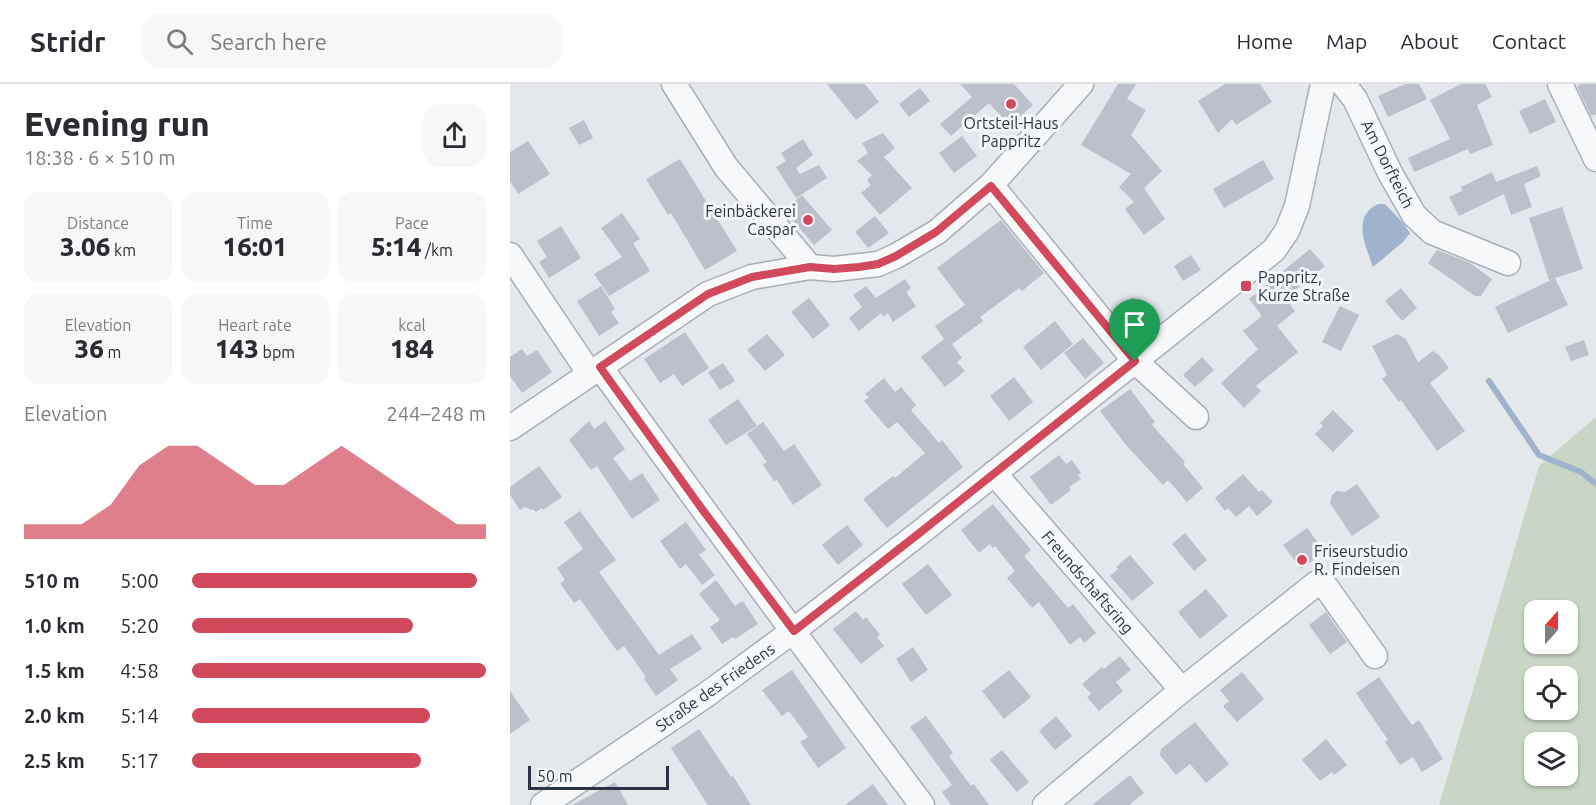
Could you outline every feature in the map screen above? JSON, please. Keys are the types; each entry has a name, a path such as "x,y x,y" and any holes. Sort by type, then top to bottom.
{"street":[{"path":"674,84 726,167 810,267"},
{"path":"510,428 708,294 752,277 810,267 834,269 878,264 936,232 991,186 1081,84"},
{"name":"Straße des Friedens","path":"543,805 706,695 794,631 1274,250 1282,241 1297,206 1323,84"},
{"name":"Am Dorfteich","path":"1343,84 1355,99 1390,173 1414,215 1432,232 1508,263"},
{"path":"1560,84 1596,159"},
{"path":"991,186 1135,361 1196,417"},
{"path":"510,255 794,631 922,805"},
{"name":"Freundschaftsring","path":"994,473 1182,690"},
{"path":"1045,805 1182,690 1314,585 1322,583 1326,587 1375,656"}],"green space":[{"path":"1596,417 1596,805 1439,805 1539,466"}],"water":[{"path":"1378,204 1385,204 1410,233 1403,242 1373,267 1364,241 1363,224 1365,216"}],"building":[{"path":"827,84 865,84 879,102 856,120"},
{"name":"Ortsteil-Haus Pappritz","path":"960,84 1014,84 1033,105 1010,126 989,103 951,136 940,124 972,97"},
{"path":"1118,84 1136,84 1127,99 1146,110 1131,135 1162,171 1144,188 1165,219 1144,235 1125,209 1134,202 1119,187 1131,174 1081,145"},
{"path":"1225,84 1260,84 1272,102 1236,125 1232,119 1218,133 1198,101"},
{"path":"1405,84 1419,84 1427,99 1388,117 1378,96"},
{"path":"1461,84 1485,84 1492,97 1477,105 1493,145 1470,154 1468,149 1414,172 1408,158 1450,139 1430,100"},
{"path":"1596,84 1596,114 1591,116 1577,86"},
{"path":"920,88 930,101 909,117 899,104"},
{"path":"1545,99 1556,122 1530,134 1519,111"},
{"path":"584,120 593,138 579,145 569,128"},
{"path":"883,133 895,148 884,157 912,188 880,215 861,193 871,185 867,180 872,175 857,161 868,153 862,143"},
{"path":"962,136 977,156 954,173 939,153"},
{"path":"803,139 813,155 796,168 800,174 819,165 827,178 796,198 776,167 786,161 781,153"},
{"path":"528,141 550,174 518,194 510,181 510,152"},
{"path":"680,159 737,251 705,270 671,213 668,215 646,179"},
{"path":"1263,160 1274,179 1224,208 1213,189"},
{"path":"1537,166 1541,176 1524,184 1532,207 1511,215 1504,194 1459,216 1449,197 1462,191 1461,187 1492,172 1496,182"},
{"name":"Feinbäckerei Caspar","path":"802,195 832,230 814,245 784,210"},
{"path":"1562,207 1583,269 1549,280 1529,218"},
{"path":"622,213 640,239 633,243 650,271 609,296 594,274 622,257 601,228"},
{"path":"875,216 889,233 868,248 855,232"},
{"path":"1001,220 1044,273 1022,291 1019,288 980,317 983,321 952,344 962,358 957,362 965,371 945,387 921,357 944,339 935,326 965,305 937,268"},
{"path":"561,226 581,258 549,278 539,262 547,257 537,241"},
{"path":"1310,249 1325,266 1292,293 1297,299 1290,305 1295,311 1277,326 1298,352 1256,386 1261,391 1244,408 1221,383 1258,349 1243,331 1262,316 1249,299"},
{"path":"1437,250 1470,263 1492,279 1481,296 1475,296 1428,263"},
{"path":"1191,255 1201,270 1183,281 1174,266"},
{"path":"1555,278 1568,305 1508,333 1495,307"},
{"path":"905,279 911,288 906,292 916,306 893,322 888,313 883,317 881,313 859,331 849,318 862,307 853,295 866,286 876,298"},
{"path":"601,286 615,309 611,312 619,323 599,336 577,301"},
{"path":"1401,288 1417,308 1402,321 1385,301"},
{"path":"1133,297 1142,311 1128,320 1119,306"},
{"path":"809,298 830,325 813,339 791,312"},
{"path":"1340,306 1359,315 1341,351 1322,342"},
{"path":"1055,321 1073,344 1041,370 1023,347"},
{"path":"685,332 709,368 682,386 674,374 660,383 644,359"},
{"path":"767,334 785,355 765,371 747,350"},
{"path":"1397,334 1406,339 1418,362 1433,351 1449,368 1430,383 1465,431 1437,451 1401,400 1399,402 1382,379 1387,375 1372,346"},
{"path":"1083,338 1104,363 1085,379 1064,353"},
{"path":"1584,340 1589,355 1571,361 1565,347"},
{"path":"522,349 527,356 537,350 552,372 522,393 510,376 510,357"},
{"path":"1202,357 1214,370 1195,387 1183,375"},
{"path":"723,363 735,381 720,390 708,372"},
{"path":"1014,377 1033,402 1009,421 990,396"},
{"path":"884,378 895,392 901,387 916,405 911,410 939,443 942,440 963,467 887,528 863,499 893,476 895,478 925,453 897,422 888,429 864,401 869,397 865,394"},
{"path":"1130,389 1155,422 1152,425 1185,462 1183,464 1203,488 1187,502 1168,480 1163,485 1126,445 1100,411"},
{"path":"738,399 757,426 726,445 708,420"},
{"path":"1333,410 1354,431 1333,452 1315,434 1323,426 1320,423"},
{"path":"589,421 594,429 605,421 625,449 613,458 630,481 642,473 660,500 632,519 597,466 591,470 569,440"},
{"path":"763,422 784,451 794,444 822,485 793,505 777,480 774,481 763,465 767,462 747,434"},
{"path":"1059,455 1066,464 1072,460 1081,473 1078,475 1081,479 1069,487 1071,490 1051,505 1030,477"},
{"path":"539,466 562,497 543,510 542,508 536,512 525,507 520,510 510,495 510,487"},
{"path":"1243,474 1259,492 1262,490 1273,502 1257,516 1249,506 1236,517 1228,508 1225,511 1215,498"},
{"path":"1357,484 1380,517 1352,536 1330,503 1332,495 1337,491 1345,492"},
{"path":"993,504 1031,550 1024,556 1068,608 1073,604 1096,633 1084,643 1080,637 1070,645 1039,602 1032,608 1007,578 1015,571 995,546 993,548 990,544 979,553 961,530"},
{"path":"580,511 616,560 599,572 659,655 692,634 702,649 670,669 678,680 656,696 644,679 646,677 624,646 617,651 580,599 574,603 560,583 565,580 557,568 583,549 564,522"},
{"path":"686,522 706,550 699,555 715,575 702,585 686,564 680,569 660,541"},
{"path":"847,525 863,545 838,565 822,545"},
{"path":"1307,528 1325,552 1301,569 1283,545"},
{"path":"1185,533 1207,560 1194,571 1172,544"},
{"path":"1130,555 1154,583 1132,601 1110,576 1118,569 1116,567"},
{"path":"928,564 952,595 926,615 902,584"},
{"path":"716,580 735,606 743,601 758,624 735,639 733,637 722,644 710,627 720,620 699,594"},
{"path":"1206,589 1228,616 1200,639 1178,612"},
{"path":"856,611 863,620 866,617 880,635 877,637 884,646 861,664 833,629"},
{"path":"1326,612 1347,642 1330,654 1309,625"},
{"path":"913,647 928,670 911,682 896,659"},
{"path":"1120,656 1131,670 1116,682 1123,691 1099,711 1087,697 1091,694 1082,684 1102,667 1104,669"},
{"path":"792,670 846,748 818,768 800,742 808,737 789,711 782,716 762,690"},
{"path":"1009,670 1031,697 1004,719 982,691"},
{"path":"1242,672 1264,699 1237,722 1223,706 1229,701 1220,690"},
{"path":"1379,677 1412,725 1419,720 1443,759 1422,772 1413,757 1400,765 1385,742 1388,740 1356,693"},
{"path":"510,691 530,720 510,734"},
{"path":"926,716 953,753 949,756 971,786 974,784 989,805 951,805 942,792 952,785 910,727"},
{"path":"1056,716 1072,736 1055,750 1039,731"},
{"path":"1195,722 1229,764 1206,783 1190,764 1176,775 1160,755 1161,749"},
{"path":"699,729 751,805 708,805 671,748"},
{"path":"1326,739 1347,765 1334,775 1332,772 1320,781 1302,760"},
{"path":"1002,750 1029,782 1017,792 990,760"},
{"path":"1130,775 1144,793 1129,805 1092,805"},
{"path":"615,782 628,805 572,805"},
{"path":"873,784 888,805 845,805"}],"waterway":[{"path":"1489,381 1539,455 1581,472 1596,484"}],"place":[{"name":"Ortsteil-Haus Pappritz","path":"1011,104"},
{"name":"Feinbäckerei Caspar","path":"808,220"},
{"name":"Pappritz, Kurze Straße","path":"1246,286"},
{"name":"Friseurstudio R. Findeisen","path":"1302,560"}],"route":[{"path":"991,186 1135,361 794,631 702,509 600,367 708,294 752,277 810,267 834,269 859,267 878,264 896,256 936,232 991,186"}]}
